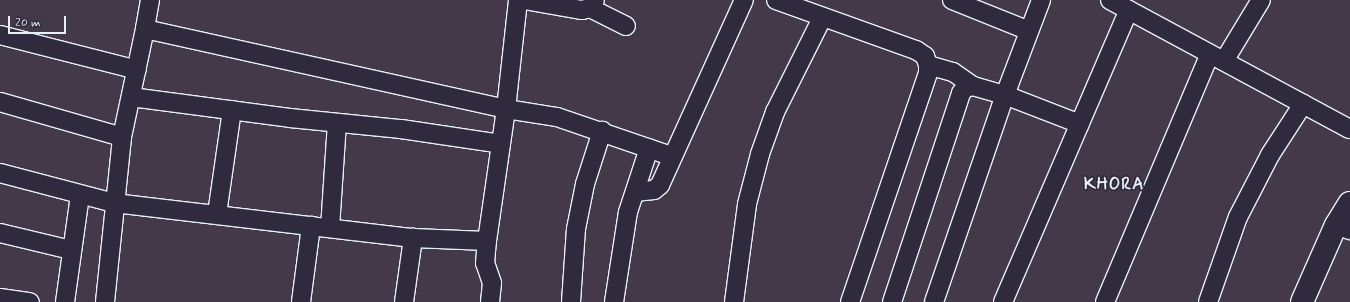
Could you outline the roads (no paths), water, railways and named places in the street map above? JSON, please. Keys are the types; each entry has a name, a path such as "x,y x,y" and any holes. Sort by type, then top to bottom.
{"street":[{"path":"490,302 492,283 485,263 487,241 506,109 518,0"},
{"path":"524,0 582,10 592,4 626,26"},
{"path":"635,192 654,190 660,185 671,156 744,0"},
{"path":"776,0 822,18 916,50 925,56 928,65 928,74 850,302"},
{"path":"952,0 1029,31"},
{"path":"934,302 1005,95 1041,0"},
{"path":"1105,302 1217,57 1261,0"},
{"path":"105,302 114,203 122,138 145,29 147,1"},
{"path":"1003,302 1080,124 1118,3 1350,129"},
{"path":"734,302 747,204 760,154 775,112 822,18"},
{"path":"145,29 506,109 557,117 602,131 671,156"},
{"path":"0,35 137,70"},
{"path":"928,65 953,72 973,86 1005,95 1080,124"},
{"path":"892,302 961,93 965,88 973,86"},
{"path":"131,97 401,129 501,144"},
{"path":"0,102 122,138"},
{"path":"1208,302 1238,217 1270,154 1303,104"},
{"path":"217,214 232,110"},
{"path":"330,228 337,122"},
{"path":"571,302 576,229 585,184 602,131"},
{"path":"614,302 628,212 649,148"},
{"path":"0,173 80,196 114,203 413,238 487,241"},
{"path":"65,302 71,250 80,196"},
{"path":"1302,302 1343,228 1350,203"},
{"path":"301,302 311,226"},
{"path":"0,233 71,250"},
{"path":"404,302 413,238"},
{"path":"0,298 30,302"}],"district":[{"name":"KHORA","path":"1114,185"}]}
